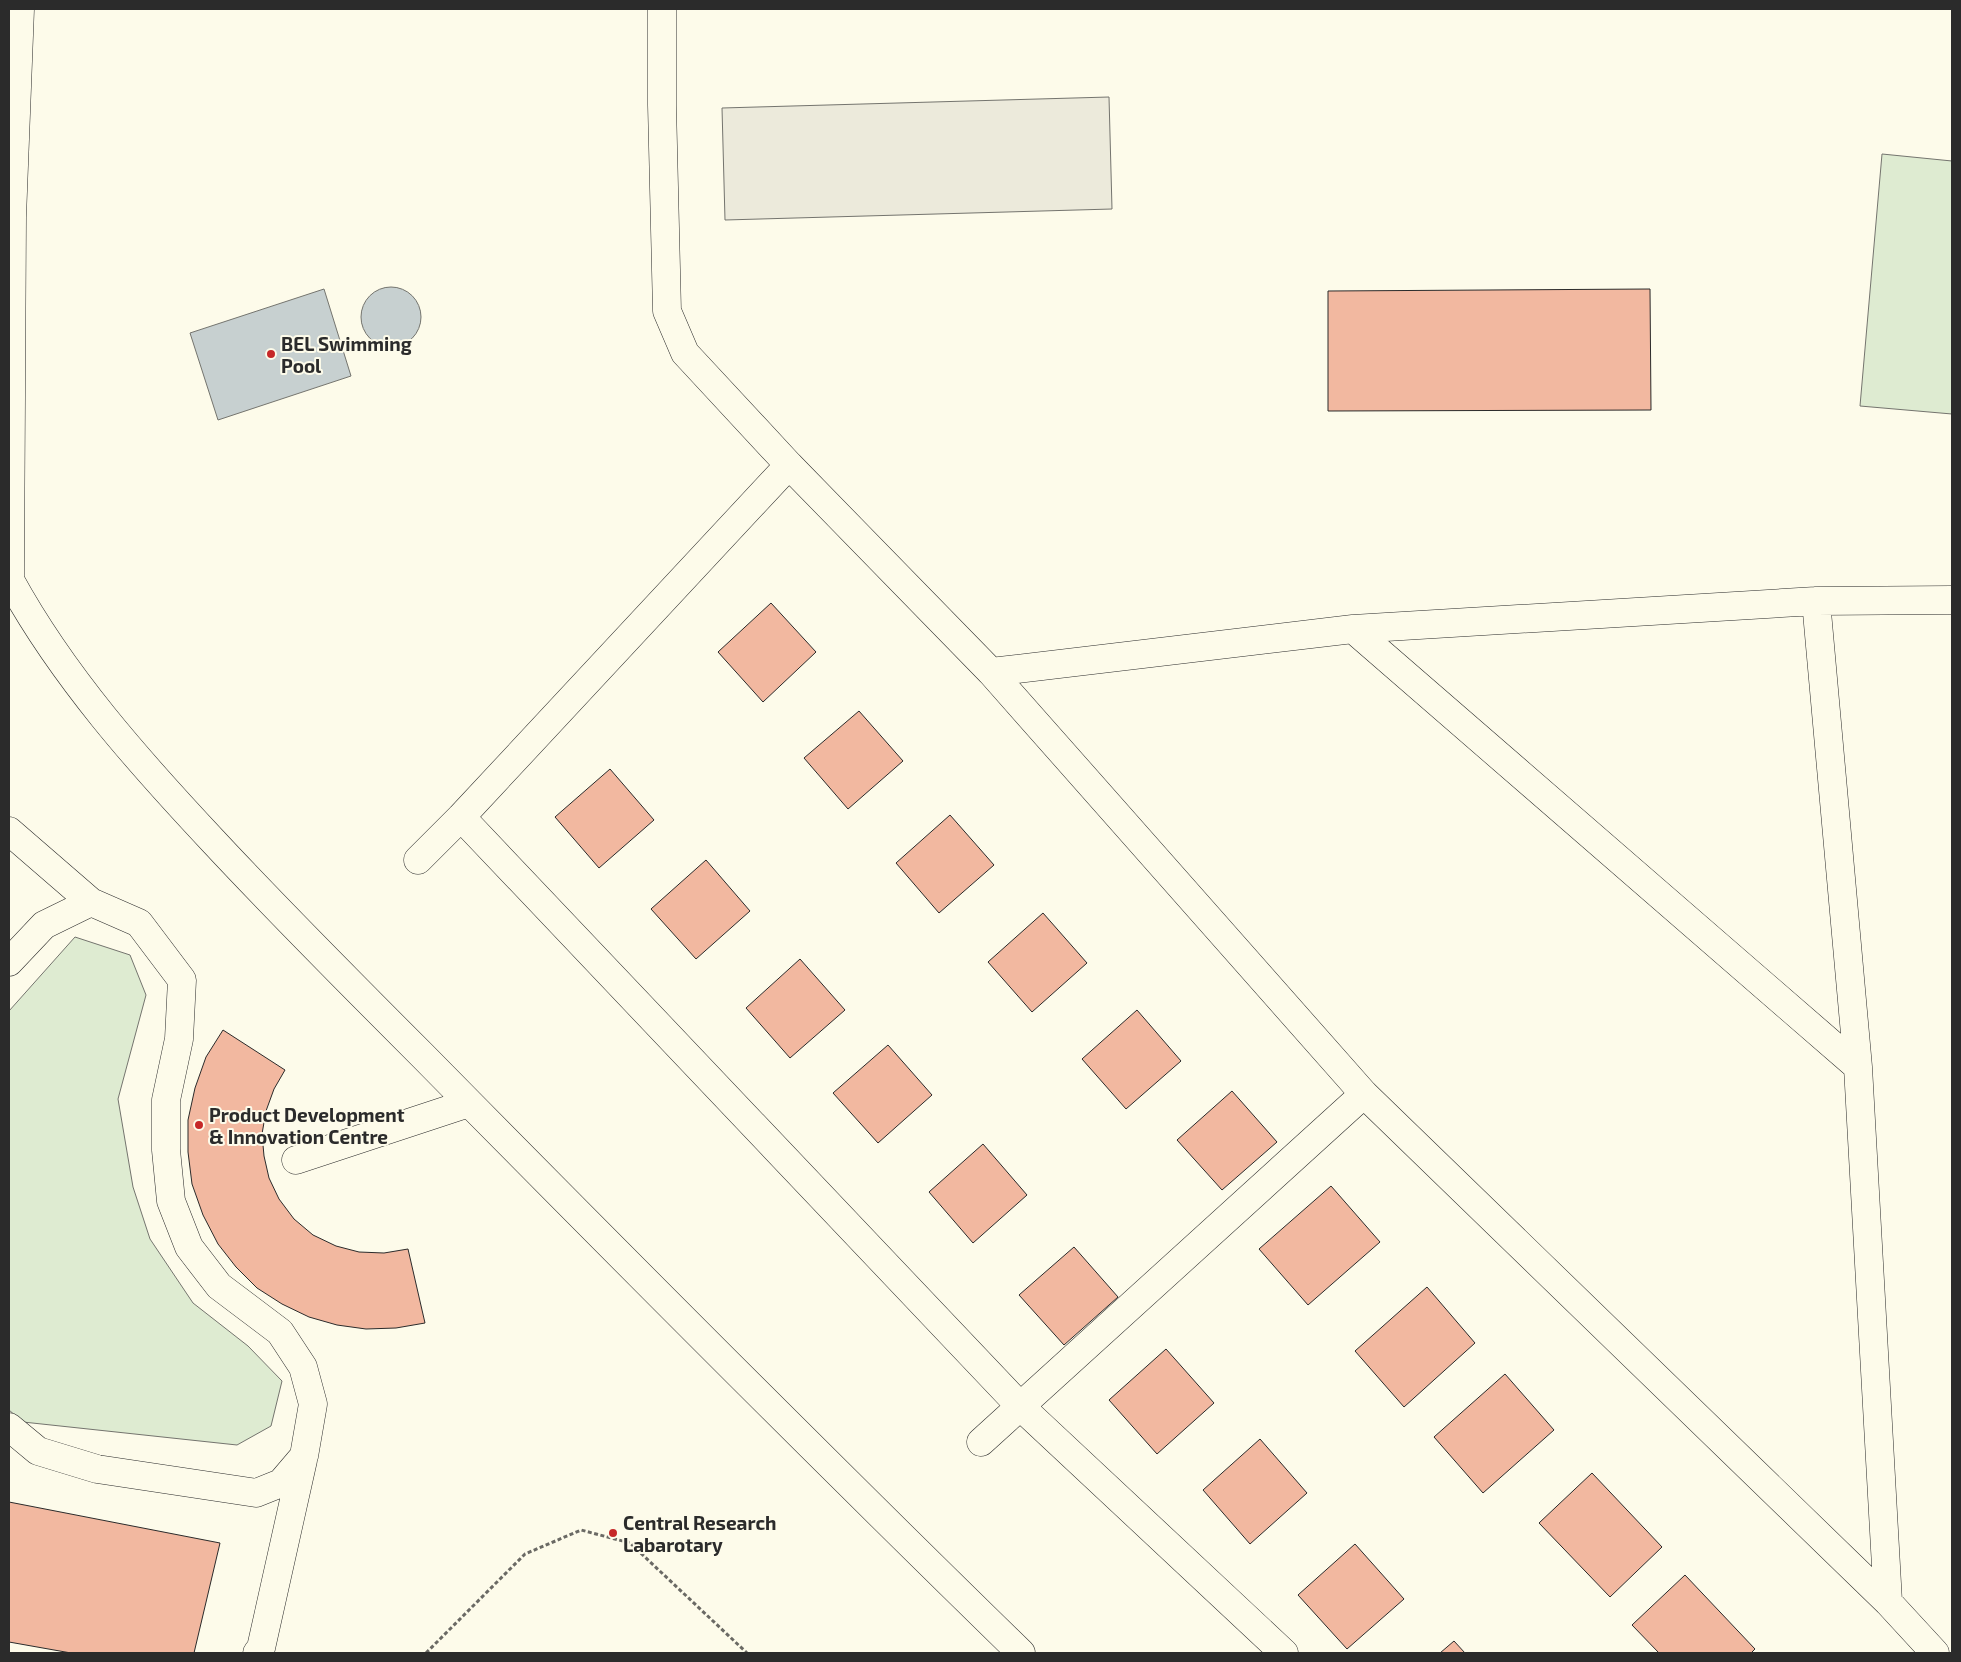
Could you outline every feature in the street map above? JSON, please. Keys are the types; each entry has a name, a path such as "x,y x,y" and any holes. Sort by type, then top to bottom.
{"street":[{"path":"20,9 10,216 10,580 33,622 72,677 172,797 328,961 876,1512 1021,1653"},
{"path":"662,9 662,105 667,311 685,353 789,464 991,672 1364,1094 1888,1602 1935,1653"},
{"path":"418,860 461,817 789,464"},
{"path":"991,672 1353,629 1816,601 1952,600"},
{"path":"1816,601 1858,1067 1888,1602"},
{"path":"1353,629 1858,1067"},
{"path":"461,817 1021,1407 1284,1653"},
{"path":"9,831 91,902 140,923 182,980 179,1039 166,1100 166,1150 180,1198 189,1247 218,1286 280,1332 303,1367 313,1404 304,1456 261,1648 257,1653"},
{"path":"9,962 44,924 91,902"},
{"path":"981,1442 1364,1094"},
{"path":"296,1160 469,1103"},
{"path":"9,1427 38,1451 97,1469 256,1493 281,1483 304,1456"}],"path":[{"path":"426,1653 525,1554 581,1530 630,1543 747,1653"}],"green space":[{"path":"1882,154 1952,161 1952,414 1860,406"},
{"path":"75,937 130,955 146,995 118,1099 133,1187 150,1239 193,1303 248,1346 282,1381 271,1426 237,1445 23,1422 9,1410 9,1011"}],"shaded area":[{"path":"1109,97 1112,209 725,220 722,108"},
{"path":"385,287 397,287 413,295 419,305 421,317 419,329 413,339 397,347 385,347 369,339 361,323 361,311 369,295"},
{"name":"BEL Swimming Pool","path":"324,289 351,376 218,420 190,333"}],"building":[{"path":"1650,289 1651,410 1328,411 1328,291"},
{"path":"771,603 816,652 763,702 718,652"},
{"path":"859,711 903,761 848,809 804,758"},
{"path":"610,769 654,820 599,868 555,817"},
{"path":"950,815 994,865 939,913 896,863"},
{"path":"706,860 750,911 696,959 651,909"},
{"path":"1043,913 1087,963 1032,1012 988,962"},
{"path":"800,959 845,1010 790,1058 746,1008"},
{"path":"1137,1010 1181,1061 1126,1109 1082,1059"},
{"path":"223,1030 285,1070 274,1089 266,1111 262,1134 269,1178 279,1199 294,1219 313,1235 336,1246 359,1252 384,1253 408,1249 425,1323 396,1328 366,1329 337,1325 309,1317 282,1304 257,1288 236,1267 218,1244 203,1215 192,1184 188,1152 188,1120 195,1088 206,1057"},
{"path":"888,1045 932,1095 878,1143 833,1093"},
{"path":"1232,1091 1277,1142 1222,1190 1177,1140"},
{"path":"983,1144 1027,1195 973,1243 929,1192"},
{"path":"1331,1186 1380,1242 1308,1305 1259,1249"},
{"path":"1074,1247 1118,1297 1064,1345 1019,1295"},
{"path":"1427,1287 1475,1343 1404,1407 1355,1351"},
{"path":"1166,1349 1214,1403 1157,1454 1109,1400"},
{"path":"1505,1374 1554,1430 1483,1493 1434,1437"},
{"path":"1260,1439 1307,1493 1250,1544 1203,1490"},
{"path":"1592,1473 1662,1547 1610,1597 1539,1523"},
{"path":"9,1502 220,1543 194,1653 71,1653 9,1642"},
{"path":"1355,1544 1404,1599 1347,1649 1298,1595"},
{"path":"1685,1575 1755,1649 1751,1653 1659,1653 1632,1625"},
{"path":"1454,1641 1465,1653 1440,1653"}],"place":[{"name":"BEL Swimming Pool","path":"271,354"},
{"name":"Product Development & Innovation Centre","path":"199,1125"},
{"name":"Central Research Labarotary","path":"613,1533"}]}
